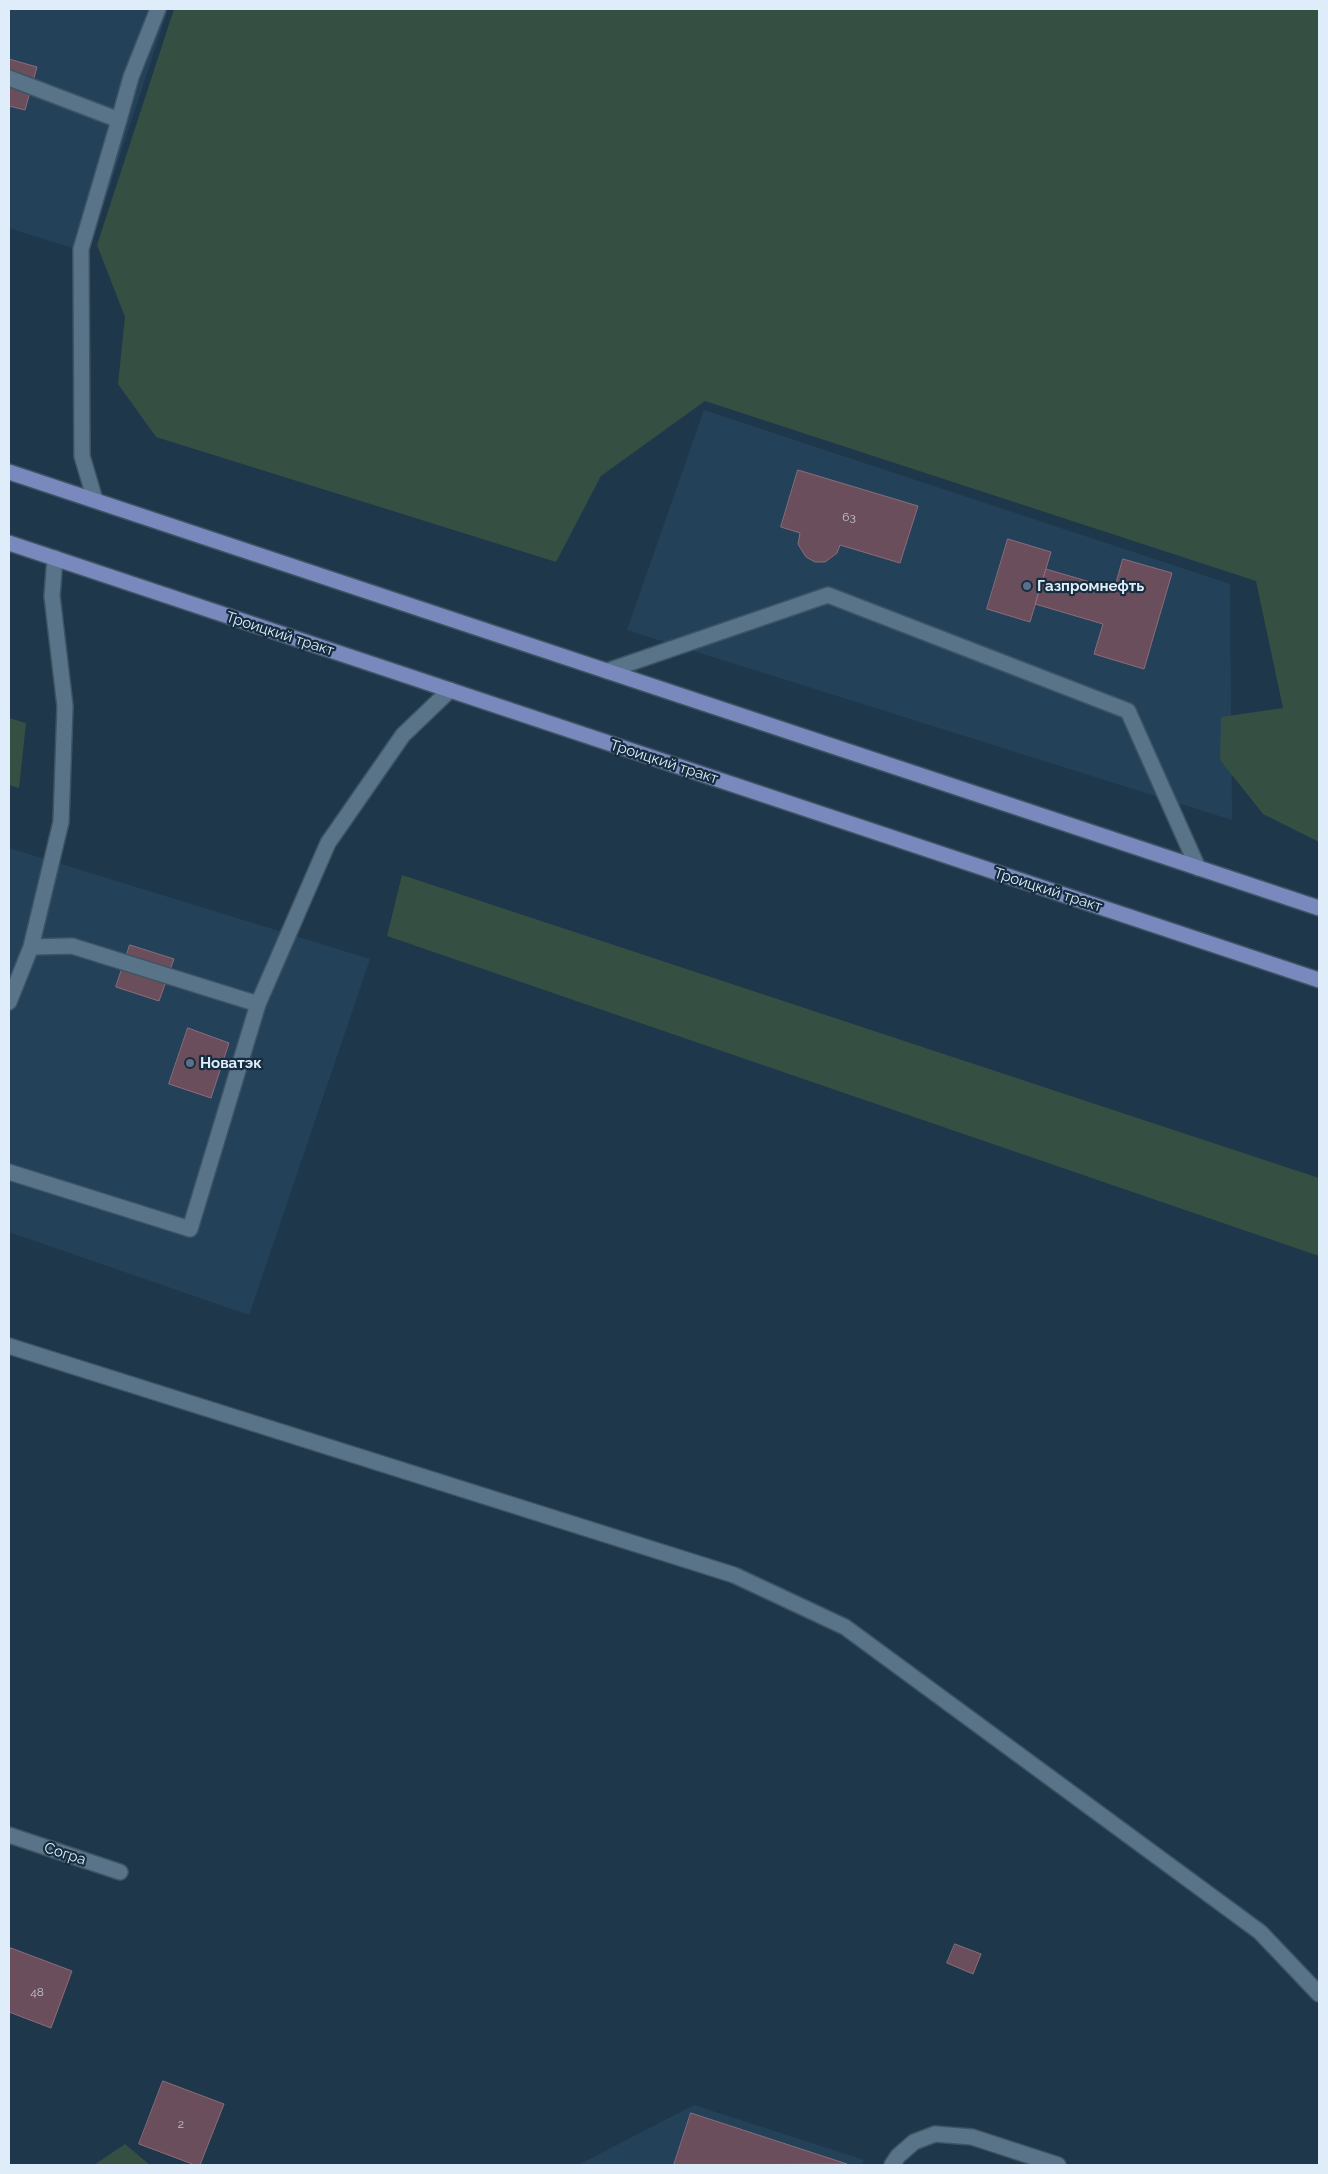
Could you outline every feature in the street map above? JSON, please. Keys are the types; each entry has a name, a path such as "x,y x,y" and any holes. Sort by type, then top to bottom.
{"main road":[{"path":"9,472 1319,908"},
{"name":"Троицкий тракт","path":"9,543 1319,980"}],"street":[{"path":"95,500 82,456 81,249 131,77 158,9"},
{"path":"9,78 119,120"},
{"path":"9,1002 31,947 61,822 65,706 52,596 54,558"},
{"path":"607,671 828,595 1128,711 1198,868"},
{"path":"9,1172 190,1229 258,1004 328,842 403,735 450,690"},
{"path":"31,947 72,946 258,1004"},
{"path":"9,1346 734,1575 845,1628 1260,1932 1319,1994"},
{"name":"Согра","path":"9,1835 120,1872"},
{"path":"892,2165 898,2156 914,2142 935,2134 972,2138 1058,2165"}],"shaded area":[{"path":"9,9 168,9 88,253 9,228"},
{"path":"704,410 1230,584 1232,820 627,630"},
{"path":"9,848 370,959 249,1315 9,1232"},
{"path":"694,2105 864,2160 862,2165 578,2165"}],"green space":[{"path":"174,9 1319,9 1319,842 1263,814 1220,760 1221,717 1283,708 1256,581 705,401 601,476 556,562 156,437 118,384 125,317 97,245"},
{"path":"9,718 26,723 19,788 9,785"},
{"path":"402,875 1319,1178 1319,1256 387,936"},
{"path":"125,2144 150,2165 94,2165"}],"building":[{"path":"9,59 37,67 25,110 9,106"},
{"path":"798,470 918,506 900,563 840,545 837,553 825,562 815,562 806,557 798,544 800,533 781,527"},
{"path":"1008,539 1051,552 1030,622 987,609"},
{"path":"1123,559 1172,573 1144,669 1094,654 1103,624 1035,604 1046,569 1114,589"},
{"path":"130,945 174,959 159,1001 116,987"},
{"path":"188,1028 229,1043 211,1098 169,1084"},
{"path":"955,1944 981,1954 973,1974 947,1963"},
{"path":"11,1948 72,1971 51,2028 9,2012 9,1953"},
{"path":"163,2081 224,2104 200,2165 195,2165 139,2144"},
{"path":"691,2113 847,2164 674,2165"}],"place":[{"name":"Газпромнефть","path":"1027,586"},
{"name":"Новатэк","path":"190,1063"}]}
